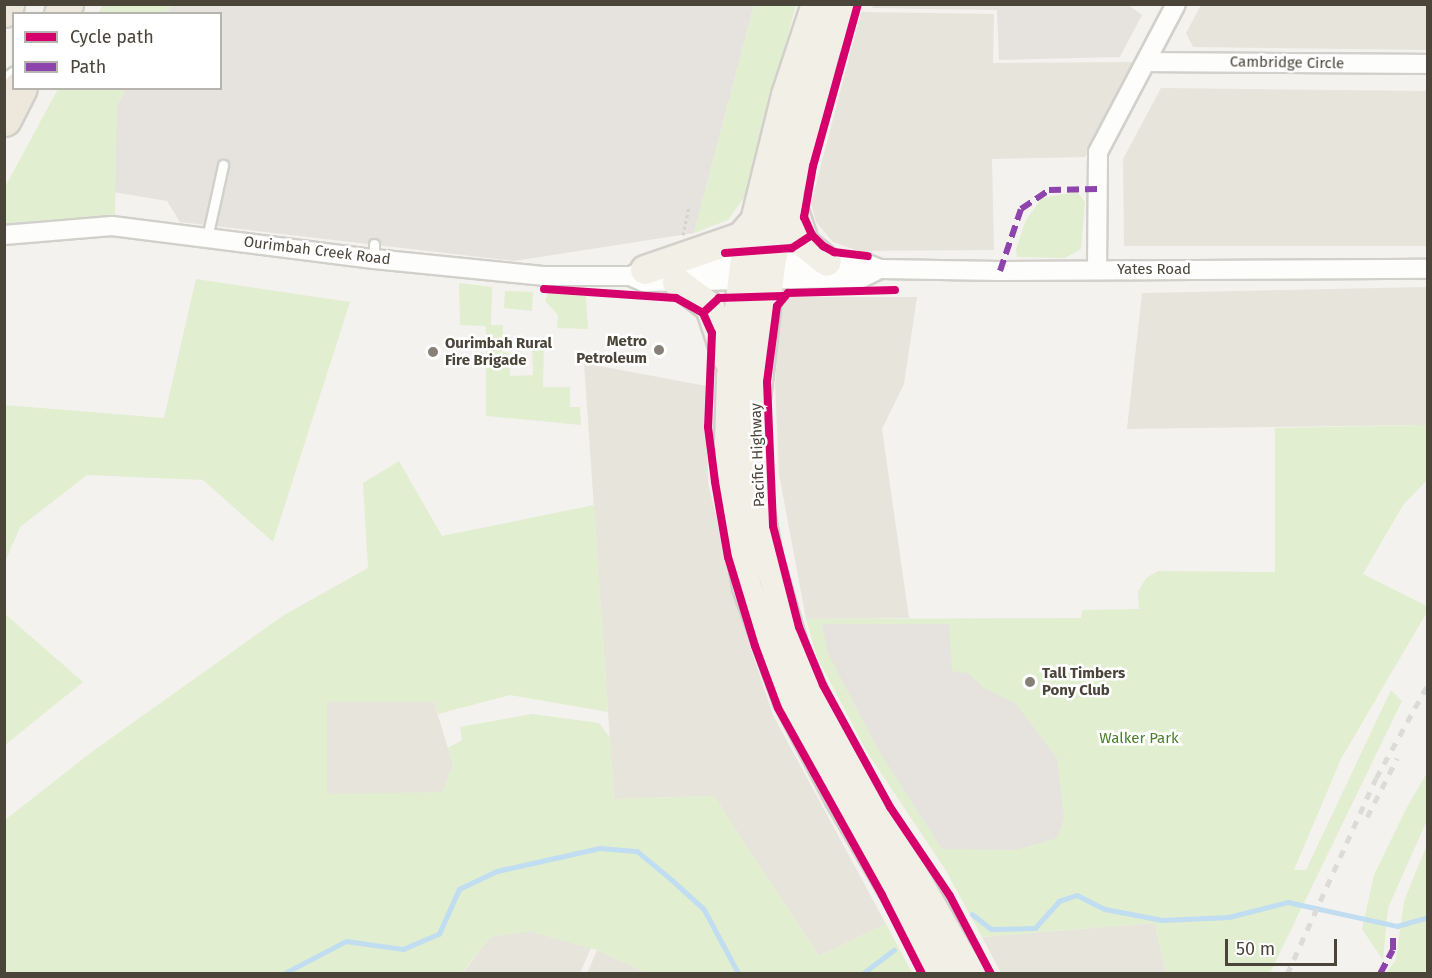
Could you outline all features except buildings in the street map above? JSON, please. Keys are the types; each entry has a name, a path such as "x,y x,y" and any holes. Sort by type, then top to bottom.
{"highway":[{"path":"4,10 7,4"},
{"path":"4,119 19,90"}],"main road":[{"name":"Pacific Highway","path":"816,4 786,95 753,223 757,273 754,417 758,500 768,557 792,643 830,729 971,974"},
{"name":"Pacific Highway","path":"843,4 825,53 787,191 757,273 731,377 729,444 735,517 753,605 787,699 840,799 942,974"},
{"path":"787,191 805,244 827,262"},
{"path":"638,273 741,237 753,223"},
{"path":"677,282 710,307 719,324 731,377"}],"street":[{"path":"1097,270 1098,152 1176,4"},
{"name":"Cambridge Circle","path":"1147,62 1428,64"},
{"name":"Ourimbah Creek Road","path":"4,235 112,226 207,238 471,262 545,276 757,273"},
{"name":"Yates Road","path":"757,273 827,262 862,262 880,269 1428,269"},
{"name":"Yates Road","path":"757,273 862,278 880,269"},
{"name":"Ourimbah Creek Road","path":"638,273 644,282 677,282 757,273"}],"lane":[{"path":"207,238 223,165"}],"shaded area":[{"path":"874,4 1127,4 1142,15 1120,57 999,60 997,10 872,8"},
{"path":"172,5 754,5 694,233 514,261 180,222 167,201 113,192 117,105 125,90 222,90 222,12 167,12"},
{"path":"1201,5 1427,5 1427,50 1193,47 1186,33"},
{"path":"861,12 994,14 993,63 1139,62 1085,157 992,159 994,250 858,251 833,242 816,222 811,203"},
{"path":"1161,88 1427,91 1427,246 1124,246 1123,159"},
{"path":"1427,287 1427,425 1127,429 1142,293"},
{"path":"790,297 917,297 904,384 882,429 909,618 806,619 779,474 775,384 781,306"},
{"path":"584,363 706,386 708,482 739,613 773,715 886,924 819,956 714,796 614,799"},
{"path":"822,624 949,624 952,671 968,673 984,688 1015,703 1057,758 1064,818 1057,838 1016,850 942,849 876,746 828,653"},
{"path":"327,702 434,702 453,765 442,793 327,794"},
{"path":"1155,923 1166,973 1001,973 982,937"},
{"path":"529,931 591,948 580,973 462,974 490,937"},
{"path":"597,950 647,973 587,974"}],"green space":[{"path":"103,4 172,5 167,12 99,12"},
{"path":"754,5 796,5 746,195 728,220 694,233"},
{"path":"57,90 125,90 117,105 115,218 6,225 5,187"},
{"path":"1077,192 1085,202 1081,249 1065,258 1017,257 1016,249 1026,220 1042,198"},
{"path":"196,279 350,302 273,542 203,480 87,475 20,527 5,562 5,405 164,418"},
{"path":"459,283 492,287 491,325 503,325 502,352 509,353 510,376 533,375 532,344 544,344 543,387 570,387 570,407 580,407 581,425 486,416 486,326 460,325"},
{"path":"505,291 533,292 532,311 504,308"},
{"path":"548,293 586,296 588,329 557,328 558,315 545,301"},
{"name":"Walker Park","path":"1427,425 1427,480 1403,505 1363,574 1427,606 1427,612 1341,759 1294,870 1306,870 1391,690 1402,701 1270,973 1166,973 1155,923 982,937 945,869 867,752 817,657 806,619 1081,618 1082,610 1139,609 1138,592 1146,578 1158,571 1275,572 1275,428"},
{"path":"399,461 442,536 594,505 608,712 510,695 438,714 434,702 327,702 327,794 442,792 453,765 448,748 462,740 460,727 532,714 599,723 610,738 614,799 714,796 819,956 886,924 912,973 647,973 597,950 529,931 490,937 462,973 5,973 5,820 93,751 284,615 368,568 363,483"},
{"path":"5,614 83,682 5,745"},
{"path":"1427,773 1427,820 1388,908 1383,960 1362,929 1374,875 1407,807"},
{"path":"1427,845 1427,973 1386,973 1396,960 1404,901"}],"waterway":[{"path":"283,974 346,941 403,949 439,934 459,889 497,871 600,848 637,851 704,909 739,974"},
{"path":"972,914 991,929 1035,928 1059,901 1077,895 1105,909 1162,920 1229,917 1288,902 1397,926 1428,917"},
{"path":"862,974 894,950"},
{"path":"91,974 151,974"}],"railway":[{"path":"1287,974 1376,778 1428,684"},
{"path":"1367,817 1397,758"}],"marked path":[{"path":"1000,271 1021,209 1049,190 1098,189"},
{"path":"1380,974 1393,950 1393,935"}],"cycle path":[{"path":"858,4 813,166 804,217 812,235 823,246 834,252 868,256"},
{"path":"725,253 792,248 812,235"},
{"path":"544,289 676,298 703,313 712,333 708,427 715,482 728,557 755,646 778,708 882,895 922,974"},
{"path":"895,290 788,293 777,306 767,382 773,526 799,627 823,685 890,807 950,896 991,974"},
{"path":"703,313 719,298 783,296"}],"place":[{"name":"Metro Petroleum","path":"659,350"},
{"name":"Ourimbah Rural Fire Brigade","path":"433,352"},
{"name":"Tall Timbers Pony Club","path":"1030,682"}]}
